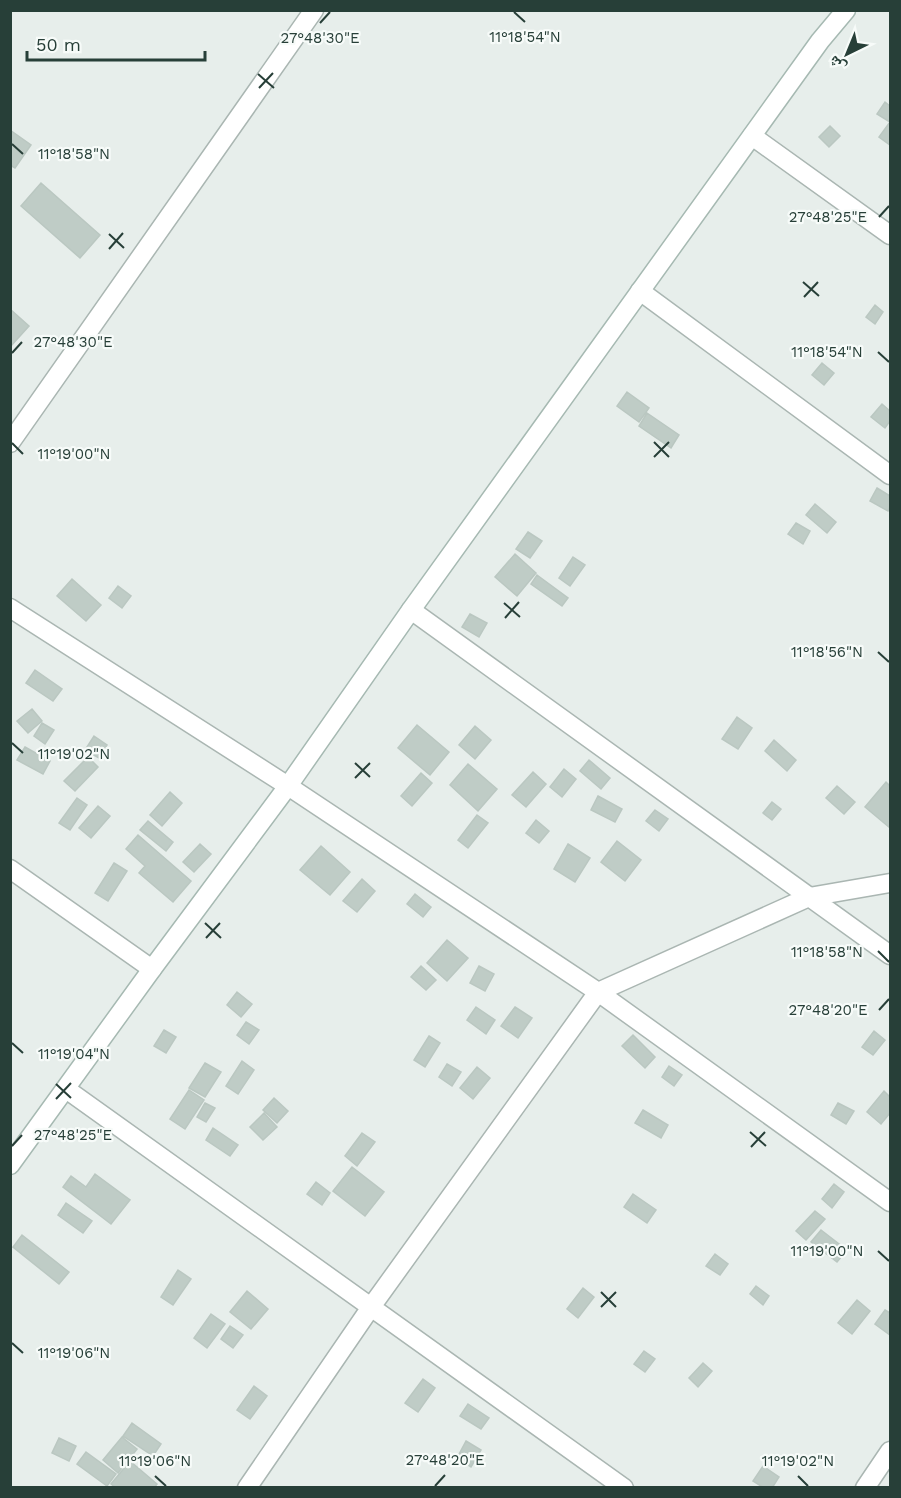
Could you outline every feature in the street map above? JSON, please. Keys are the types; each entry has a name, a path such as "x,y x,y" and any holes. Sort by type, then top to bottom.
{"street":[{"path":"10,443 314,10"},
{"path":"13,1157 66,1089 288,786 640,291 820,41 846,10"},
{"path":"752,136 891,235"},
{"path":"640,291 891,475"},
{"path":"10,608 288,786 597,992 891,1202"},
{"path":"411,610 891,955"},
{"path":"10,869 152,969"},
{"path":"247,1488 371,1307 597,992 809,897 891,883"},
{"path":"66,1089 624,1488"},
{"path":"865,1488 891,1451"}],"building":[{"path":"885,102 890,106 890,122 877,114"},
{"path":"890,122 890,145 879,137"},
{"path":"830,126 840,136 829,147 819,137"},
{"path":"10,130 31,145 15,168 10,165"},
{"path":"41,183 100,235 80,258 21,206"},
{"path":"875,305 883,312 875,324 866,317"},
{"path":"10,309 29,326 10,347"},
{"path":"822,363 834,373 824,385 812,375"},
{"path":"627,392 649,408 639,422 617,406"},
{"path":"882,404 890,411 890,421 885,428 871,417"},
{"path":"647,413 679,435 671,448 639,426"},
{"path":"877,488 890,496 888,511 870,501"},
{"path":"815,504 836,522 827,533 806,515"},
{"path":"796,523 810,531 803,544 788,534"},
{"path":"528,532 542,541 530,558 516,549"},
{"path":"515,554 536,573 517,596 495,577"},
{"path":"573,557 585,565 570,586 559,578"},
{"path":"537,575 568,598 562,606 531,584"},
{"path":"72,579 101,605 86,621 57,596"},
{"path":"118,586 131,596 122,608 109,598"},
{"path":"470,614 487,623 479,637 462,627"},
{"path":"35,670 62,689 53,701 26,683"},
{"path":"32,709 42,721 28,733 17,721"},
{"path":"737,717 752,728 738,749 722,739"},
{"path":"42,723 54,730 45,744 34,736"},
{"path":"417,725 449,752 430,775 398,748"},
{"path":"475,726 491,740 475,759 459,745"},
{"path":"94,736 107,745 99,758 85,750"},
{"path":"774,740 796,760 787,771 765,751"},
{"path":"25,747 50,761 43,774 17,760"},
{"path":"88,757 98,767 75,791 64,781"},
{"path":"589,760 610,778 601,789 580,771"},
{"path":"468,764 497,789 478,811 450,785"},
{"path":"564,769 576,779 562,797 550,787"},
{"path":"533,772 546,784 526,807 512,795"},
{"path":"421,773 432,783 412,806 401,796"},
{"path":"886,782 890,786 890,828 865,807"},
{"path":"837,786 855,802 844,814 826,798"},
{"path":"170,792 182,803 162,826 150,815"},
{"path":"598,796 622,809 615,822 591,810"},
{"path":"77,798 87,805 70,830 59,823"},
{"path":"772,802 781,809 772,820 763,813"},
{"path":"98,806 110,816 91,838 79,828"},
{"path":"655,810 668,819 659,831 646,821"},
{"path":"477,815 488,823 468,848 458,840"},
{"path":"536,820 549,831 539,843 526,833"},
{"path":"148,821 173,842 166,851 140,830"},
{"path":"138,835 191,881 173,902 139,873 145,866 126,849"},
{"path":"617,841 641,860 625,881 601,862"},
{"path":"200,844 211,854 194,872 183,862"},
{"path":"568,844 590,858 575,882 554,869"},
{"path":"321,846 350,872 330,895 300,870"},
{"path":"114,863 127,871 108,901 95,893"},
{"path":"362,879 375,891 357,912 343,901"},
{"path":"415,894 431,907 423,917 407,904"},
{"path":"447,940 468,958 447,981 427,963"},
{"path":"421,966 436,980 426,990 411,977"},
{"path":"479,966 494,974 485,991 470,983"},
{"path":"237,992 252,1004 241,1017 227,1005"},
{"path":"476,1007 495,1020 486,1034 467,1020"},
{"path":"515,1007 532,1018 518,1038 501,1026"},
{"path":"246,1022 259,1030 249,1044 237,1035"},
{"path":"164,1030 176,1037 166,1053 154,1046"},
{"path":"874,1031 885,1040 873,1055 862,1047"},
{"path":"633,1035 655,1057 645,1068 622,1046"},
{"path":"429,1036 440,1043 425,1067 414,1060"},
{"path":"242,1061 254,1070 238,1094 226,1086"},
{"path":"205,1063 221,1072 205,1097 189,1088"},
{"path":"447,1064 461,1072 452,1086 439,1077"},
{"path":"669,1066 682,1075 674,1086 662,1077"},
{"path":"477,1067 490,1078 473,1099 460,1088"},
{"path":"189,1090 204,1100 185,1129 170,1119"},
{"path":"884,1091 890,1097 890,1113 881,1124 867,1112"},
{"path":"274,1098 288,1111 277,1123 263,1110"},
{"path":"205,1103 215,1108 206,1122 197,1117"},
{"path":"838,1103 854,1111 846,1124 831,1115"},
{"path":"643,1110 668,1125 661,1138 635,1123"},
{"path":"264,1113 277,1127 263,1140 250,1127"},
{"path":"213,1128 238,1145 230,1156 206,1140"},
{"path":"362,1133 375,1142 357,1166 345,1156"},
{"path":"352,1167 384,1192 365,1216 333,1191"},
{"path":"95,1174 130,1200 111,1224 63,1187 71,1176 86,1187"},
{"path":"316,1182 330,1193 322,1205 307,1194"},
{"path":"834,1184 844,1192 832,1208 822,1199"},
{"path":"633,1194 656,1210 647,1223 624,1207"},
{"path":"66,1203 92,1221 83,1233 58,1215"},
{"path":"815,1211 825,1219 806,1240 796,1231"},
{"path":"821,1230 847,1250 837,1262 811,1242"},
{"path":"22,1235 69,1272 59,1284 13,1247"},
{"path":"715,1254 728,1264 720,1275 706,1266"},
{"path":"178,1270 191,1279 173,1305 161,1297"},
{"path":"756,1286 769,1296 763,1305 750,1294"},
{"path":"583,1288 594,1297 578,1318 567,1309"},
{"path":"247,1291 268,1309 251,1329 230,1312"},
{"path":"857,1300 870,1311 852,1334 838,1323"},
{"path":"885,1310 890,1313 890,1335 875,1324"},
{"path":"211,1314 225,1324 207,1348 194,1338"},
{"path":"230,1326 243,1335 233,1348 221,1339"},
{"path":"644,1351 655,1359 645,1372 634,1364"},
{"path":"703,1363 712,1371 698,1387 689,1378"},
{"path":"423,1379 435,1388 418,1412 405,1403"},
{"path":"254,1386 267,1396 250,1419 237,1410"},
{"path":"468,1404 489,1418 481,1429 460,1416"},
{"path":"132,1423 161,1444 153,1456 123,1436"},
{"path":"122,1437 137,1449 118,1473 103,1460"},
{"path":"59,1438 76,1446 69,1461 52,1453"},
{"path":"466,1441 481,1450 471,1467 457,1458"},
{"path":"86,1452 116,1474 107,1486 77,1464"},
{"path":"130,1461 157,1484 154,1488 116,1488 111,1484"},
{"path":"763,1466 779,1477 772,1488 764,1488 753,1481"}]}
